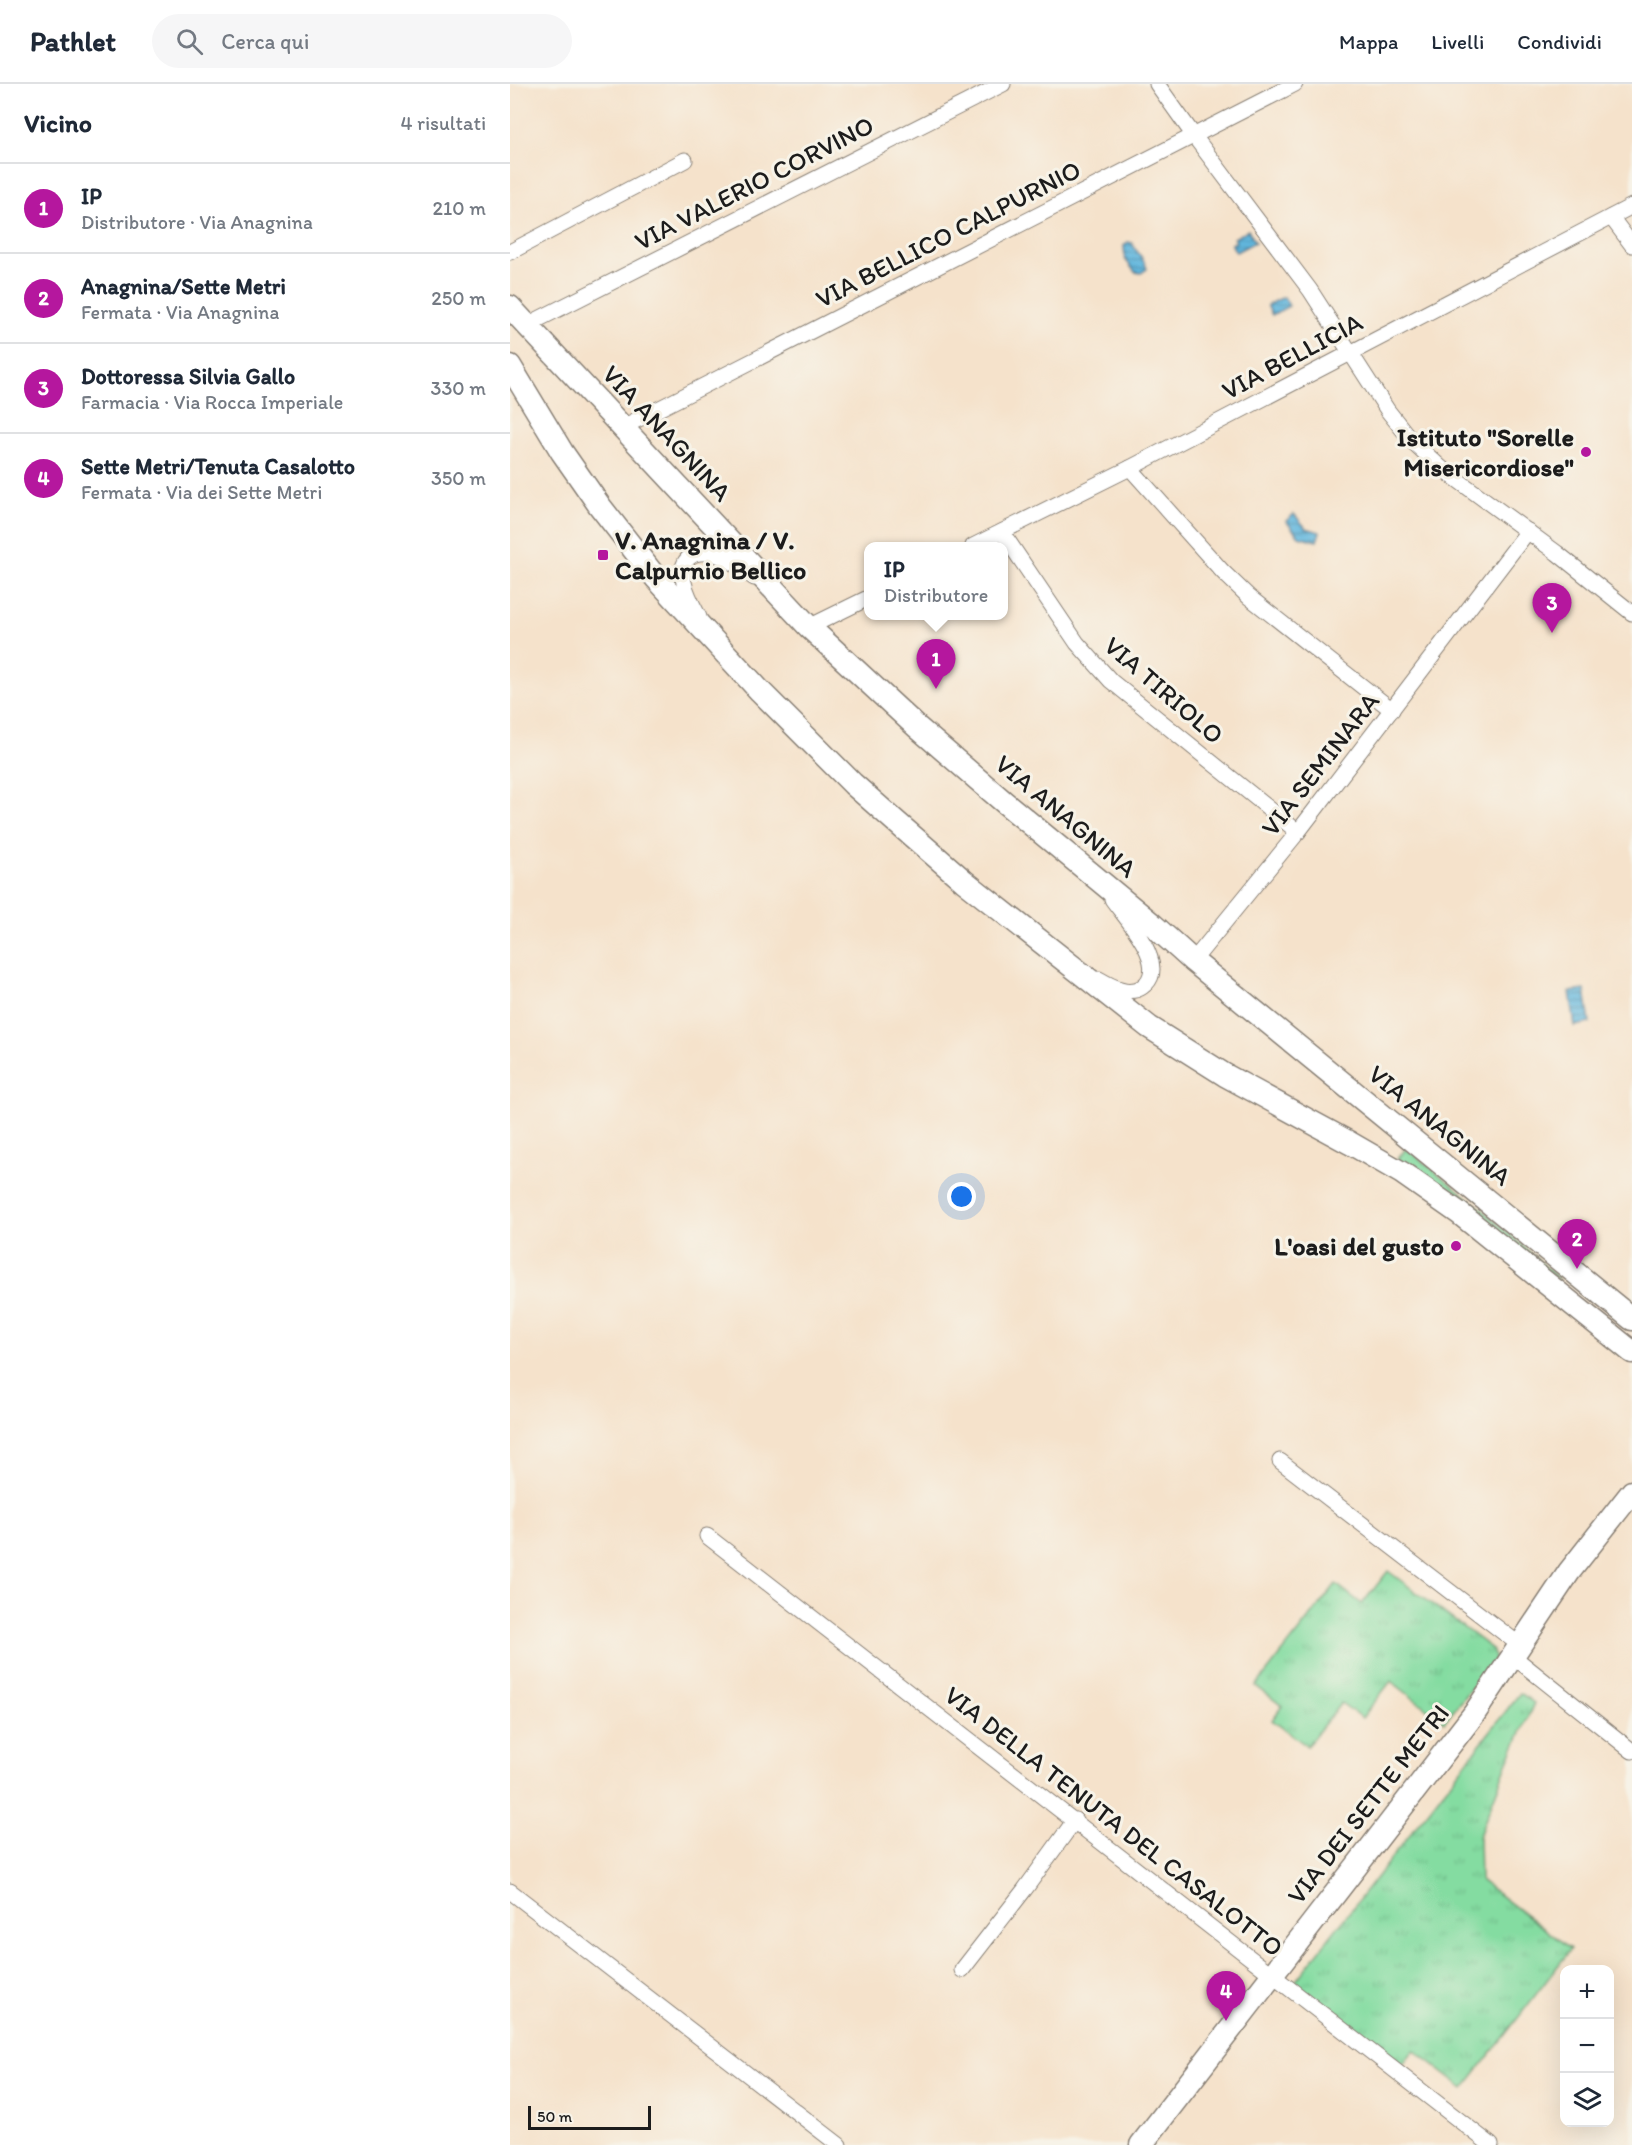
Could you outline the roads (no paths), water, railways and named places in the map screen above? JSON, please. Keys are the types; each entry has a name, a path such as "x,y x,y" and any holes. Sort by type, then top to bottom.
{"main road":[{"name":"VIA ANAGNINA","path":"510,307 809,627 960,764 1193,961 1632,1319"},
{"path":"510,366 557,444 598,505 656,578 768,699 853,784 964,881 1125,1010 1225,1075 1402,1173 1466,1219 1632,1352"},
{"name":"VIA DEI SETTE METRI","path":"1141,2145 1467,1724 1569,1572 1632,1492"}],"street":[{"name":"VIA VALERIO CORVINO","path":"527,325 1003,84"},
{"path":"1157,84 1310,290 1395,421 1411,440 1440,467 1584,573 1632,613"},
{"name":"VIA BELLICO CALPURNIO","path":"623,427 1295,84"},
{"path":"510,252 685,160"},
{"name":"VIA BELLICIA","path":"981,542 1130,468 1632,206"},
{"path":"1611,217 1632,245"},
{"path":"1130,468 1223,572 1249,597 1392,710"},
{"name":"VIA SEMINARA","path":"1193,961 1298,832 1528,531"},
{"name":"VIA TIRIOLO","path":"1002,532 1077,643 1111,681 1298,832"},
{"path":"708,636 684,581 683,570 689,557 700,553 718,555 777,593"},
{"path":"809,627 864,600"},
{"path":"1019,926 1106,983 1130,991 1140,989 1151,977 1149,953 1100,881"},
{"path":"1280,1461 1517,1652 1632,1751"},
{"name":"VIA DELLA TENUTA DEL CASALOTTO","path":"707,1536 1272,1973 1485,2143"},
{"path":"962,1970 1075,1820"},
{"path":"511,1893 839,2145"}],"water":[{"path":"1248,230 1255,242 1236,252 1231,244 1236,242 1234,238"},
{"path":"1128,242 1132,243 1146,265 1147,269 1141,273 1135,272 1125,259 1124,245"},
{"path":"1284,297 1289,306 1272,315 1267,305"},
{"path":"1294,514 1306,528 1320,532 1317,541 1299,536 1286,521"},
{"path":"1585,990 1590,1023 1575,1026 1570,992"}],"place":[{"name":"Istituto \"Sorelle Misericordiose\"","path":"1586,452"},
{"name":"V. Anagnina / V. Calpurnio Bellico","path":"603,555"},
{"name":"Dottoressa Silvia Gallo","path":"1552,633"},
{"name":"IP","path":"936,689"},
{"name":"L'oasi del gusto","path":"1456,1246"},
{"name":"Anagnina/Sette Metri","path":"1577,1269"},
{"name":"Sette Metri/Tenuta Casalotto","path":"1226,2021"}]}
